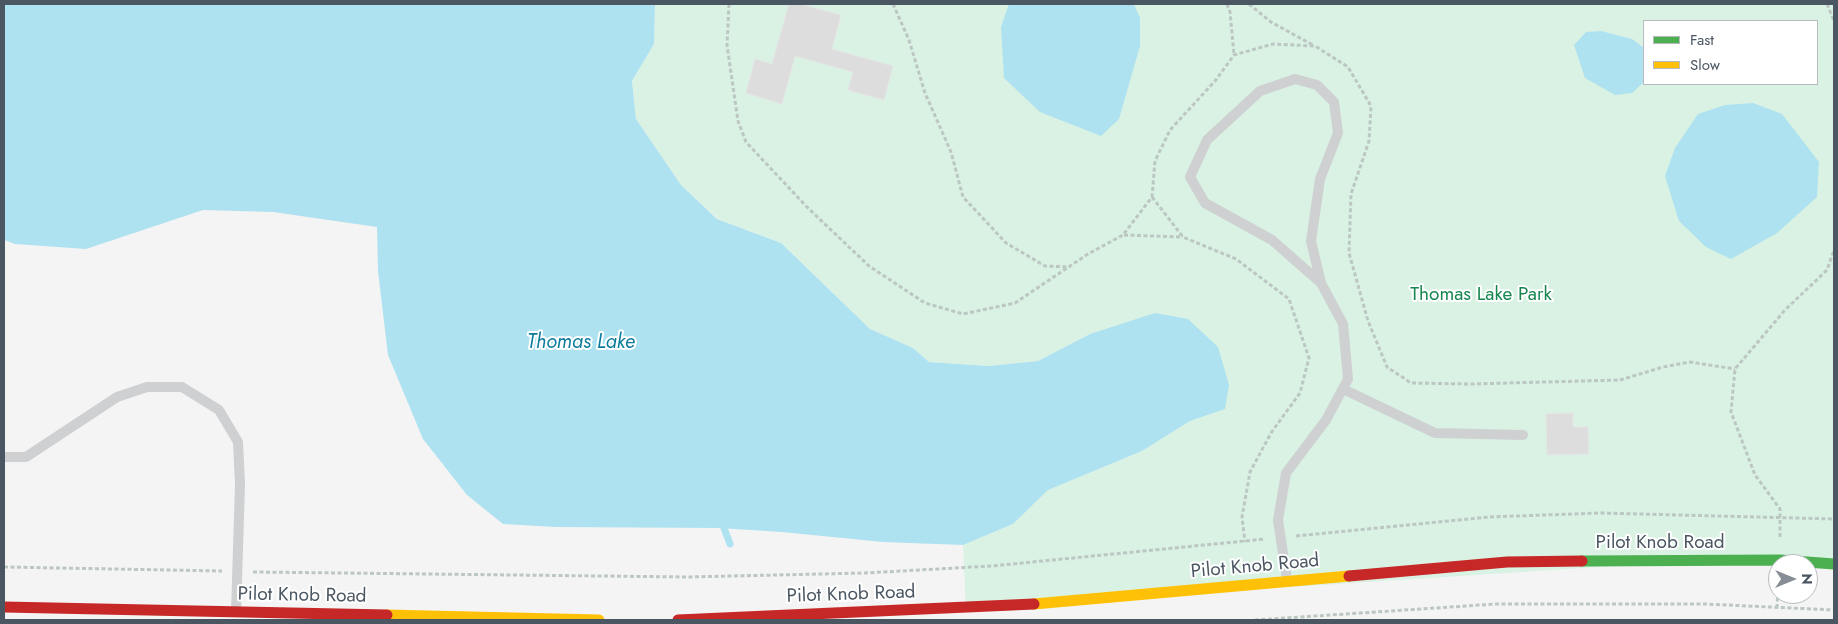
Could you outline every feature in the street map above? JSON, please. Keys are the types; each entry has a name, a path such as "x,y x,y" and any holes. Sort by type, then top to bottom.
{"main road":[{"name":"Pilot Knob Road","path":"678,620 1013,606 1507,562 1780,560 1834,564"},
{"name":"Pilot Knob Road","path":"4,607 236,616 599,620"}],"lane":[{"path":"1288,581 1278,520 1286,473 1326,420 1348,380 1343,324 1321,283 1312,241 1320,179 1338,133 1334,102 1317,85 1295,79 1260,91 1207,140 1190,177 1205,204 1272,240 1321,283"},
{"path":"4,457 26,457 117,397 147,387 182,387 219,410 238,442 240,485 236,616"},
{"path":"1343,389 1435,433 1523,435"}],"path":[{"path":"729,4 727,45 738,121 746,142 806,206 869,266 925,303 963,314 1015,303 1088,254 1123,235 1152,197 1155,161 1170,130 1215,82 1234,55 1273,44 1315,46"},
{"path":"893,4 909,40 925,94 951,152 963,197 1006,243 1045,266 1069,267"},
{"path":"1226,4 1230,12 1234,55"},
{"path":"1248,4 1272,22 1348,67 1370,106 1369,141 1351,194 1349,253 1368,321 1387,367 1411,383 1463,384 1620,380 1662,367 1690,362 1735,369"},
{"path":"1827,4 1834,21"},
{"path":"1152,197 1183,237"},
{"path":"1123,235 1183,237 1236,259 1289,299 1309,358 1300,393 1272,433 1250,472 1242,517 1245,542"},
{"path":"1781,517 1780,509 1755,475 1731,412 1735,369 1785,310 1827,270 1834,250"},
{"path":"4,567 237,572 688,577 865,573 992,566 1489,517 1601,513 1834,519"},
{"path":"1255,620 1496,604 1705,604 1834,610"},
{"path":"1777,604 1777,608"}],"green space":[{"name":"Thomas Lake Park","path":"655,4 1834,4 1834,566 1818,565 1818,554 1768,554 1768,563 1707,560 966,608 963,545 1013,524 1048,490 1142,451 1190,421 1224,409 1090,334 1038,361 989,366 929,362 913,348 870,329 781,243 718,219 681,185 636,119 632,81 654,44"}],"water":[{"name":"Thomas Lake","path":"4,4 655,4 654,44 632,81 636,119 681,185 717,219 781,243 870,329 913,348 929,362 989,366 1038,361 1090,334 1155,313 1188,319 1218,347 1229,385 1225,409 1190,421 1142,451 1048,490 1013,524 963,545 883,542 719,528 556,527 503,524 467,495 423,439 388,355 378,271 377,227 273,212 203,210 86,249 15,244 4,240"},
{"path":"1009,4 1134,4 1140,18 1140,46 1119,119 1101,136 1040,112 1004,78 1001,27"},
{"path":"1601,31 1632,39 1643,47 1643,83 1632,93 1615,95 1585,78 1574,45 1586,32"},
{"path":"1753,103 1782,114 1819,162 1817,197 1777,233 1731,259 1706,247 1679,221 1665,176 1675,148 1698,114 1725,105"}],"building":[{"path":"789,4 800,4 841,15 832,49 893,66 884,100 848,90 853,72 795,56 782,104 746,93 755,59 772,64"},
{"path":"1573,413 1573,427 1588,427 1589,454 1547,455 1546,414"}],"waterway":[{"path":"721,520 730,544"}],"traffic: fast":[{"path":"1582,561 1780,560 1834,564"}],"traffic: slow":[{"path":"1034,604 1349,576"},
{"path":"387,615 599,620"}],"traffic: jam":[{"path":"1349,576 1507,562 1582,561"},
{"path":"678,620 1034,604"},
{"path":"4,607 387,615"}]}
